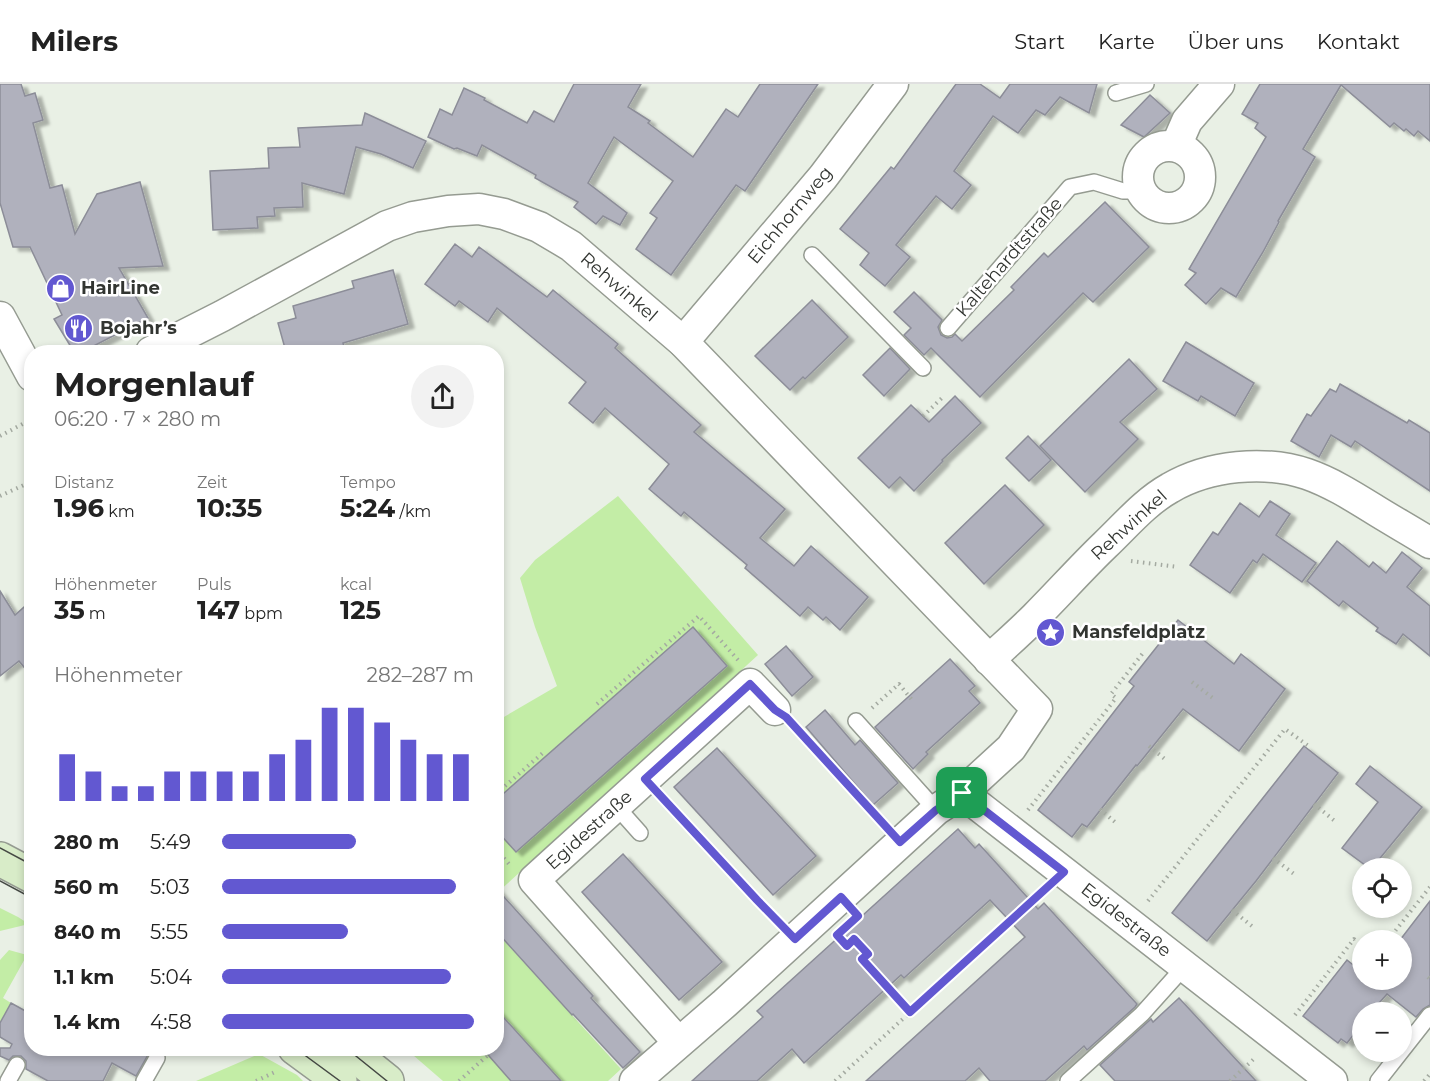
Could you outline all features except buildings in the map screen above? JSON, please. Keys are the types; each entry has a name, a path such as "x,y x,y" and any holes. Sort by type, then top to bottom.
{"main road":[{"path":"0,859 24,872"},
{"path":"306,1056 340,1081"},
{"path":"356,1056 387,1081"}],"street":[{"name":"Eichhornweg","path":"683,342 823,177 893,84"},
{"path":"1141,191 1138,172 1141,162 1156,148 1176,146 1187,121 1218,84"},
{"name":"Kaltehardtstraße","path":"1141,191 1147,200 1156,206 1166,208 1176,208 1186,204 1194,196 1199,187 1198,166 1193,157 1176,146"},
{"name":"Rehwinkel","path":"165,345 387,226 413,217 479,209 504,214 538,227 571,246 683,342 1037,709 1011,748 962,793"},
{"path":"0,317 24,361"},
{"name":"Rehwinkel","path":"989,660 1035,618 1091,558 1144,508 1170,488 1207,473 1244,466 1286,468 1305,473 1344,491 1430,543"},
{"path":"750,684 775,710"},
{"name":"Egidestraße","path":"678,1042 534,880 750,684"},
{"path":"635,1081 725,1003 936,810 962,793"},
{"name":"Egidestraße","path":"962,793 1332,1081"}],"lane":[{"path":"1116,93 1146,84"},
{"name":"Kaltehardtstraße","path":"948,328 1070,187 1094,182 1123,191 1141,191"},
{"path":"812,255 923,368"},
{"path":"857,721 936,810"},
{"path":"616,806 640,833"},
{"path":"1068,1081 1142,1014 1185,966"},
{"path":"1378,1081 1430,1015"},
{"path":"144,1081 158,1056"},
{"path":"8,1081 17,1065"}],"path":[{"path":"923,416 944,396"},
{"path":"0,436 24,422"},
{"path":"0,496 24,485"},
{"path":"1127,561 1178,567"},
{"path":"597,704 699,616 744,666 750,684"},
{"path":"1011,831 1116,698 1111,694 1143,653"},
{"path":"1192,682 1214,699"},
{"path":"857,721 899,684 912,700"},
{"path":"775,710 786,717 900,842"},
{"path":"1130,924 1285,729 1310,747"},
{"path":"1149,746 1166,760"},
{"path":"504,787 545,751"},
{"path":"645,779 795,939"},
{"path":"1314,804 1336,822"},
{"path":"1100,809 1116,823"},
{"path":"1274,858 1294,874"},
{"path":"835,1081 1064,872"},
{"path":"1396,930 1430,887"},
{"path":"1232,910 1253,927"},
{"path":"837,935 847,946 854,939 868,954 862,959 910,1012"},
{"path":"1277,1038 1352,942"},
{"path":"459,1081 487,1056"},
{"path":"1424,1081 1430,1074"}],"green space":[{"path":"618,496 758,655 504,887 504,717 557,686 520,578 535,560"},
{"path":"0,908 24,921 24,925 0,931"},
{"path":"504,941 621,1069 608,1081 443,1081 414,1056 504,1056"},
{"path":"9,950 24,954 24,960 3,998 11,1003 0,1022 0,960"},
{"path":"254,1056 263,1056 297,1075 303,1081 196,1081"}],"tram line":[{"path":"0,848 24,861"},
{"path":"0,881 24,894"},
{"path":"306,1056 340,1081"},
{"path":"356,1056 387,1081"}],"place":[{"name":"HairLine","path":"60,288"},
{"name":"Bojahr’s","path":"79,328"},
{"name":"Mansfeldplatz","path":"1051,632"}],"route":[{"path":"750,684 775,710 786,717 900,842 936,810 962,793 1064,872 910,1012 862,959 868,954 854,939 847,946 837,935 858,916 841,897 795,939 645,779 750,684"}]}
